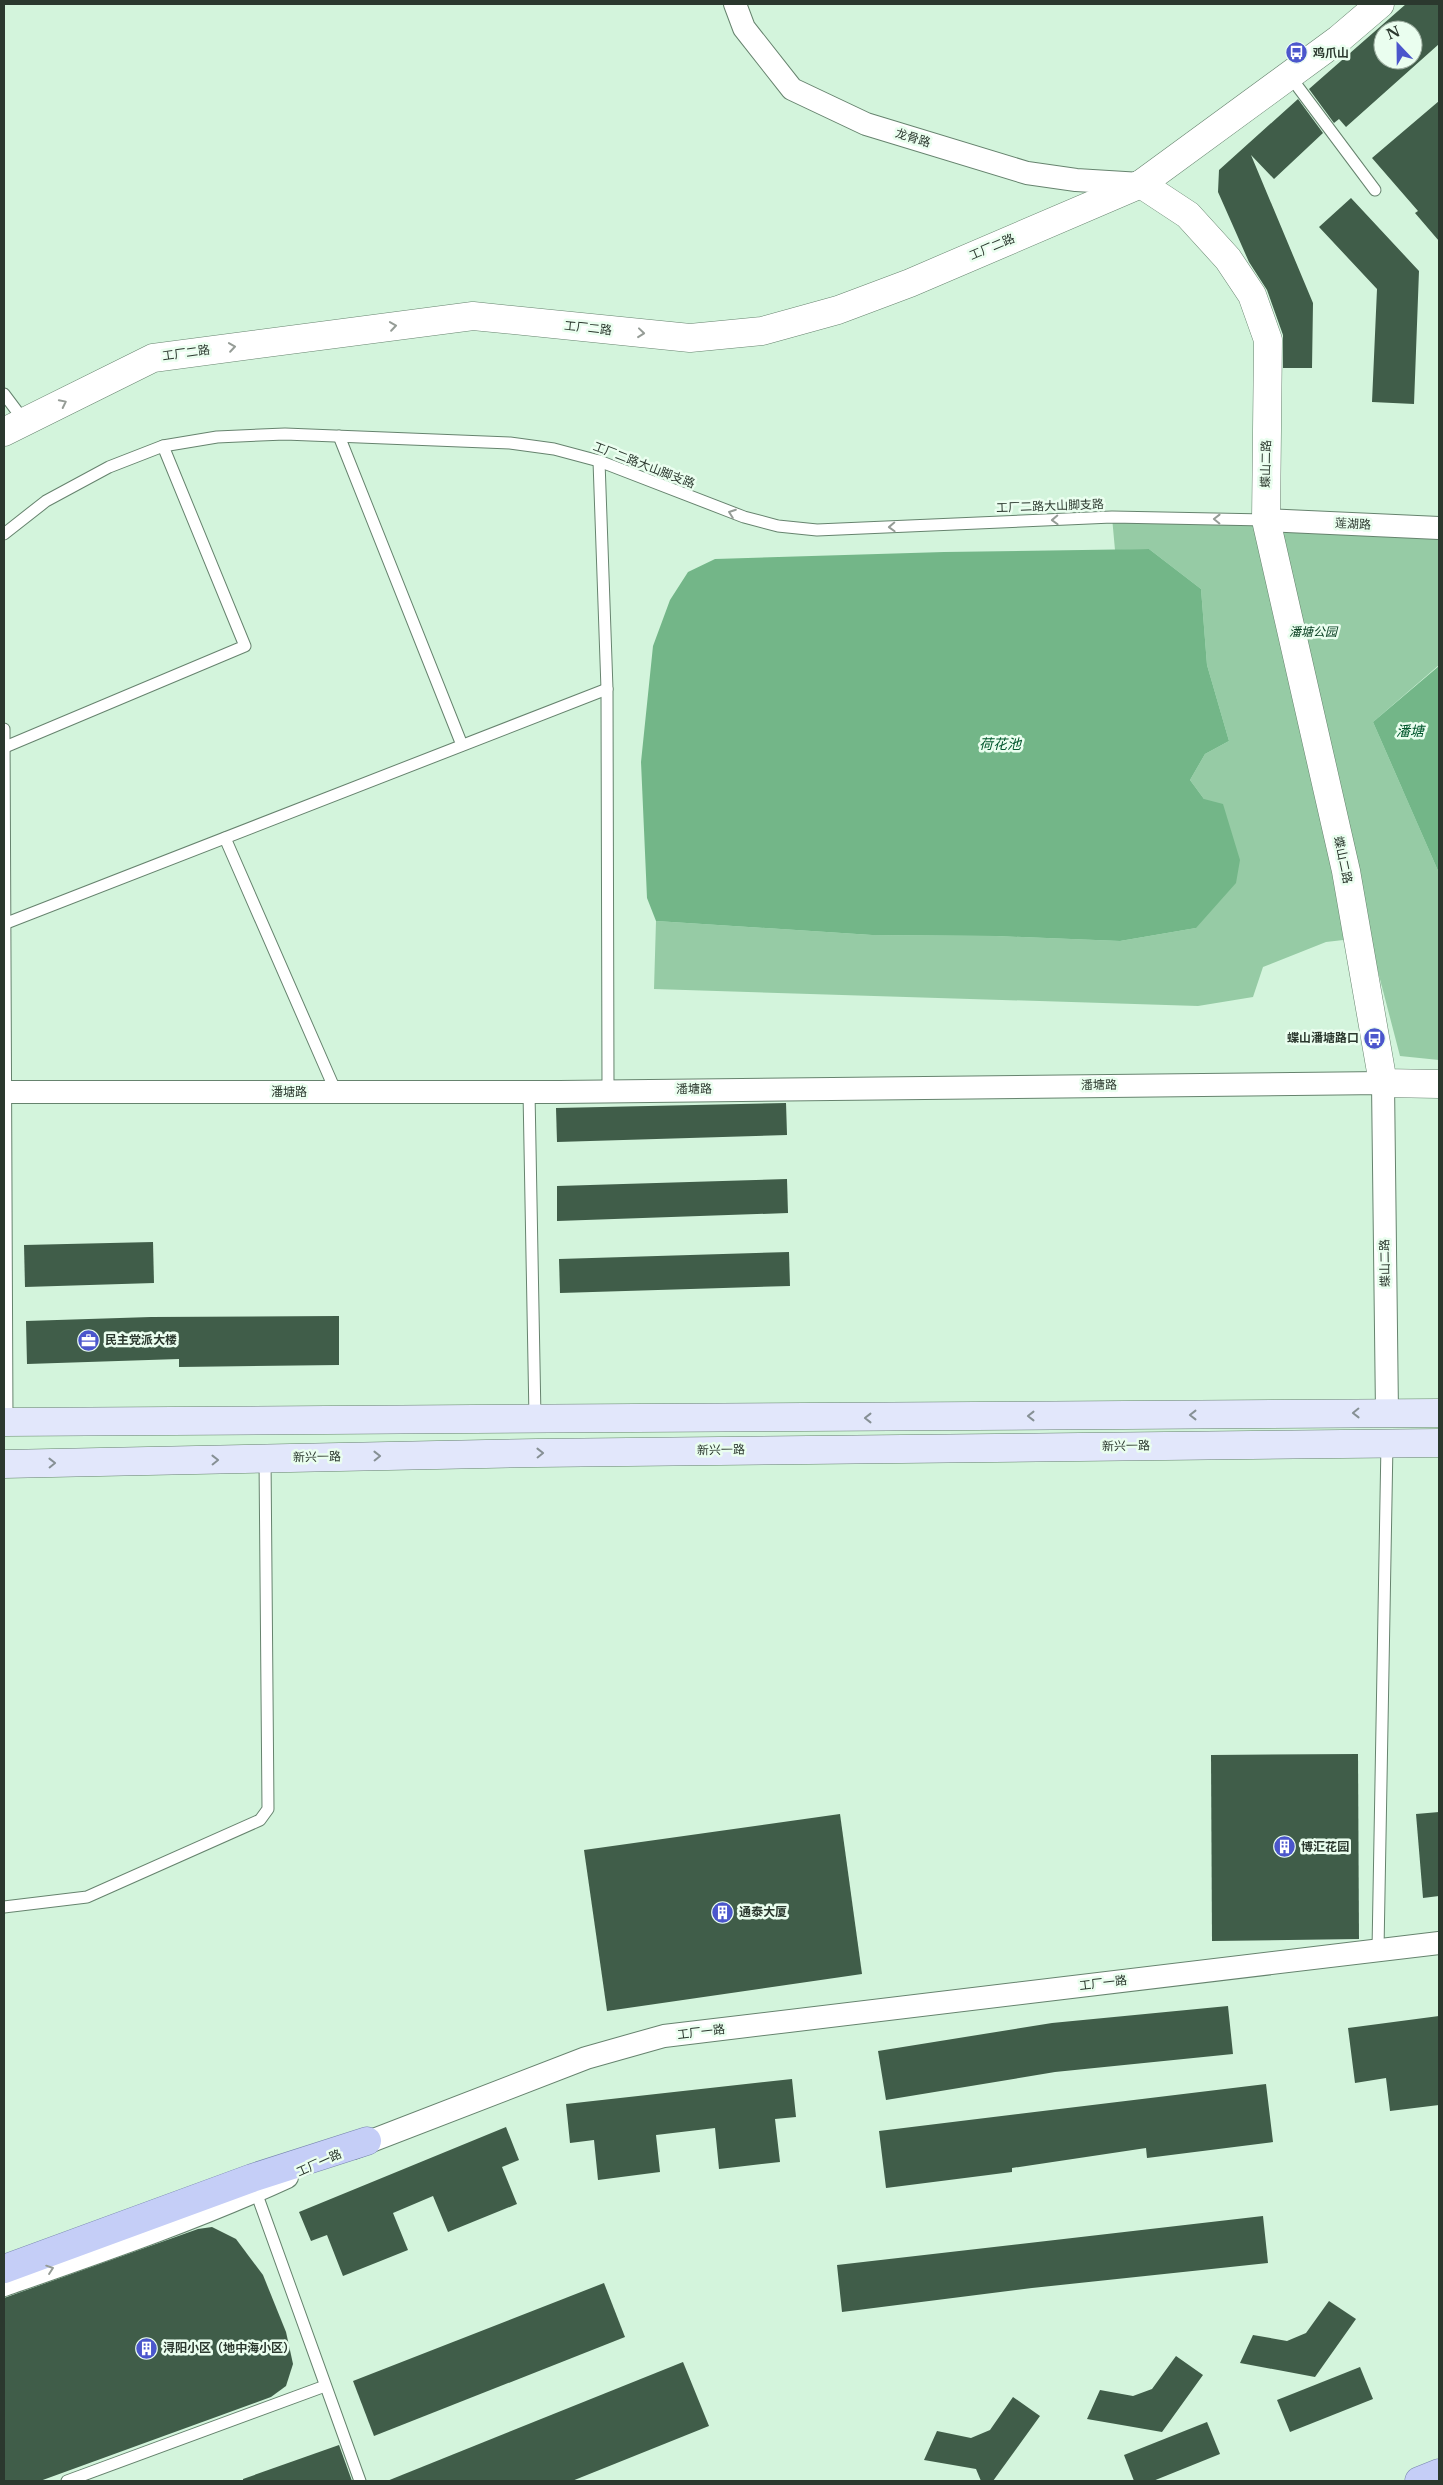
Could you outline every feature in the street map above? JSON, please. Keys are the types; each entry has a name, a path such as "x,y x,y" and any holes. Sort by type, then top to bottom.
{"main road":[{"path":"6,1422 1439,1413"},
{"name":"新兴一路","path":"4,1464 537,1452 1387,1442 1439,1443"},
{"path":"4,2269 252,2178 367,2141"},
{"path":"1419,2481 1439,2473"}],"street":[{"name":"龙骨路","path":"735,4 744,28 792,89 866,124 1028,173 1076,180 1141,184"},
{"path":"1141,184 1339,39 1380,4"},
{"name":"工厂二路","path":"14,427 154,358 473,316 690,338 762,331 838,310 910,283 1141,184"},
{"name":"蝶山二路","path":"1141,184 1188,215 1228,259 1252,295 1268,340 1266,520 1346,872 1383,1083 1387,1413"},
{"name":"莲湖路","path":"1266,520 1439,528"},
{"path":"1383,1083 1439,1084"},
{"name":"潘塘路","path":"4,1092 529,1092 1383,1083"},
{"name":"工厂一路","path":"4,2285 256,2192 367,2141 586,2058 664,2036 1439,1944"}],"lane":[{"path":"1289,75 1375,190"},
{"name":"工厂二路","path":"4,394 14,427"},
{"name":"工厂二路大山脚支路","path":"4,534 46,501 109,467 163,446 217,437 285,434 510,443 554,449 599,461 744,517 778,526 817,530 1112,518 1266,520"},
{"path":"338,436 462,745"},
{"path":"5,747 245,646 163,446"},
{"path":"599,461 607,689 608,1090"},
{"path":"4,924 607,689"},
{"path":"4,729 6,1422"},
{"path":"225,838 336,1092"},
{"path":"529,1092 535,1420"},
{"path":"1378,1950 1387,1442"},
{"path":"4,1907 88,1897 260,1820 268,1809 265,1458"},
{"path":"256,2192 324,2386 360,2481"},
{"path":"67,2481 324,2386"}],"green space":[{"name":"潘塘公园","path":"1112,517 1439,528 1439,665 1373,722 1439,873 1439,1060 1400,1056 1369,937 1326,942 1263,967 1253,997 1198,1006 654,989 656,921 872,935 996,936 1120,941 1196,928 1204,799 1190,780 1205,754 1229,741 1207,665 1201,589 1149,549 1115,550"}],"water":[{"name":"荷花池","path":"1149,549 1201,589 1207,665 1229,741 1205,754 1190,780 1204,799 1223,804 1240,860 1236,883 1196,928 1120,941 996,936 872,935 656,921 647,898 641,762 653,646 670,600 688,572 715,559 944,552"},
{"name":"潘塘","path":"1439,666 1439,873 1373,722"}],"building":[{"path":"1406,4 1439,4 1439,44 1423,58 1423,20 1388,20"},
{"path":"1373,33 1373,70 1410,70 1346,127 1339,119 1334,123 1309,89"},
{"path":"1298,99 1323,133 1274,179 1251,155 1313,303 1312,368 1283,368 1283,335 1267,290 1249,262 1218,192 1219,170"},
{"path":"1439,101 1439,241 1415,213 1418,211 1372,158"},
{"path":"1351,198 1419,271 1414,404 1372,402 1377,289 1319,227"},
{"path":"786,1103 787,1135 557,1142 556,1108"},
{"path":"787,1179 788,1213 557,1221 557,1186"},
{"path":"153,1242 154,1283 25,1287 24,1245"},
{"path":"789,1252 790,1286 560,1293 559,1259"},
{"path":"339,1316 339,1365 179,1367 179,1359 27,1364 26,1321 151,1317"},
{"name":"博汇花园","path":"1358,1754 1359,1939 1212,1941 1211,1755"},
{"path":"1439,1812 1439,1896 1423,1898 1416,1814"},
{"name":"通泰大厦","path":"840,1814 862,1974 607,2011 584,1850"},
{"path":"1228,2006 1233,2054 1055,2072 886,2100 878,2051 1052,2023"},
{"path":"1439,2016 1439,2105 1390,2111 1386,2078 1355,2083 1348,2028"},
{"path":"792,2079 796,2117 775,2119 780,2162 719,2169 715,2128 656,2135 660,2172 598,2180 594,2140 570,2143 566,2104"},
{"path":"1266,2084 1273,2142 1147,2158 1146,2148 1012,2168 1012,2172 886,2188 879,2131"},
{"path":"506,2127 519,2160 502,2167 517,2204 448,2232 433,2196 393,2213 408,2250 343,2276 327,2235 311,2241 299,2212"},
{"path":"1263,2216 1268,2263 1032,2288 842,2312 837,2265"},
{"name":"浔阳小区（地中海小区）","path":"212,2227 236,2239 263,2275 286,2332 293,2364 286,2386 271,2397 40,2481 4,2481 4,2298 198,2229"},
{"path":"604,2283 625,2337 374,2436 353,2381"},
{"path":"1329,2301 1356,2319 1315,2377 1240,2363 1253,2335 1287,2341 1306,2333"},
{"path":"1176,2356 1203,2375 1162,2432 1087,2419 1100,2390 1133,2396 1152,2389"},
{"path":"683,2362 709,2426 572,2481 387,2481"},
{"path":"1360,2367 1373,2399 1290,2432 1277,2400"},
{"path":"1013,2397 1040,2416 993,2481 981,2481 976,2469 924,2460 937,2431 971,2438 990,2430"},
{"path":"1207,2422 1220,2454 1153,2481 1134,2481 1124,2455"},
{"path":"339,2445 352,2481 243,2481 243,2479"}],"place":[{"name":"鸡爪山","path":"1297,53"},
{"name":"蝶山潘塘路口","path":"1375,1038"},
{"name":"民主党派大楼","path":"89,1340"},
{"name":"博汇花园","path":"1285,1847"},
{"name":"通泰大厦","path":"723,1912"},
{"name":"浔阳小区（地中海小区）","path":"147,2348"}]}
